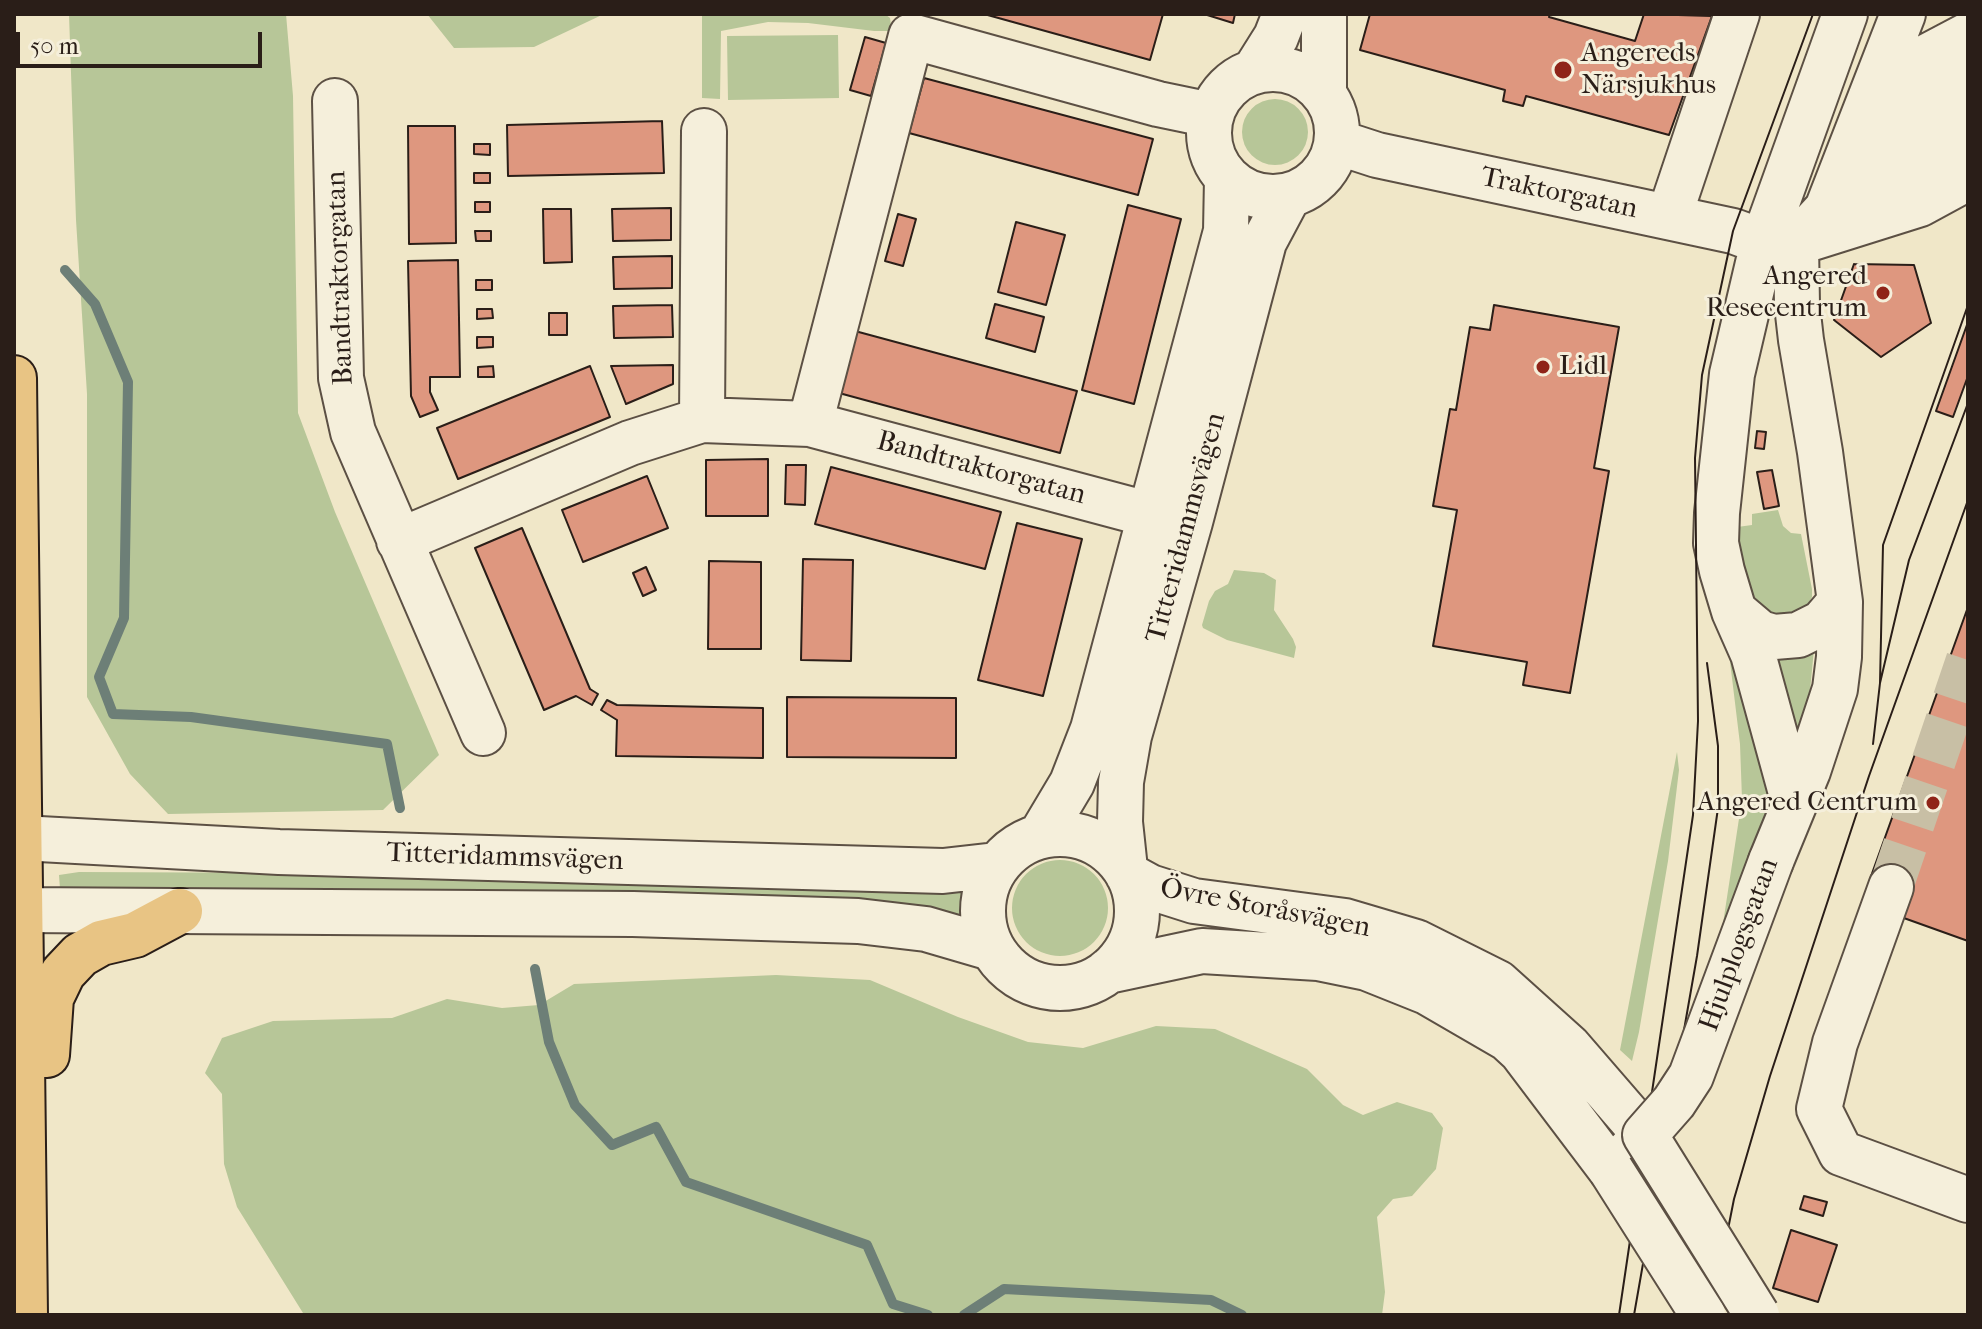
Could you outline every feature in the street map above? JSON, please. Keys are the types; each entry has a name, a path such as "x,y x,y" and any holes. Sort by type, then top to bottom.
{"highway":[{"path":"14,378 17,840 25,1315"},
{"path":"24,1189 41,1152 51,998 63,973 80,955 101,943 135,935 180,911"}],"street":[{"path":"1254,72 1276,37 1285,14"},
{"path":"1324,14 1324,94"},
{"path":"1686,221 1737,14"},
{"path":"1794,804 1753,654 1734,611 1716,543 1717,513 1732,374 1780,243 1845,14"},
{"path":"1891,21 1938,14"},
{"path":"1780,243 1891,21"},
{"path":"1827,209 1877,83 1891,21"},
{"path":"810,424 911,25 1158,104 1211,115"},
{"path":"1877,83 1968,35"},
{"path":"1273,68 1310,80 1324,94 1335,116 1337,142 1329,166 1318,179 1305,189 1289,195 1256,195 1227,178 1211,149 1209,132 1211,115 1230,85 1254,72 1273,68"},
{"path":"1853,145 1968,70"},
{"name":"Bandtraktorgatan","path":"335,101 341,378 353,432 483,733"},
{"path":"1853,145 1968,108"},
{"path":"702,420 704,131"},
{"name":"Traktorgatan","path":"1337,142 1377,155 1780,243"},
{"path":"1780,243 1827,209 1968,146"},
{"path":"1780,243 1920,204 1955,185 1968,153"},
{"name":"Titteridammsvägen","path":"1041,835 1072,783 1093,729 1226,231 1227,178"},
{"name":"Titteridammsvägen","path":"1127,872 1120,822 1121,782 1129,736 1194,508 1264,242 1289,195"},
{"name":"Hjulplogsgatan","path":"1611,1170 1674,1102 1691,1076 1835,689 1840,602 1798,317 1780,243"},
{"name":"Bandtraktorgatan","path":"399,541 643,438 702,420 810,424 1151,515"},
{"path":"1734,611 1760,633 1774,637 1798,635 1822,623 1840,602"},
{"path":"1060,833 1088,839 1113,854 1127,872 1136,895 1137,916 1132,937 1123,956 1108,971 1088,983 1066,988 1044,987 1023,979 1005,966 991,948 982,920 984,891 996,865 1023,842 1041,835 1060,833"},
{"name":"Titteridammsvägen","path":"17,840 279,852 928,871 996,865"},
{"name":"Övre Storåsvägen","path":"1127,872 1150,887 1194,901 1345,921 1416,942 1498,983 1703,1315"},
{"path":"1891,887 1835,1043 1819,1109 1841,1153 1968,1200"},
{"name":"Titteridammsvägen","path":"18,908 633,914 858,921 926,929 991,948"},
{"name":"Övre Storåsvägen","path":"1108,971 1202,951 1318,958 1367,968 1427,992 1491,1027 1537,1042 1645,1135 1757,1315"}],"green space":[{"path":"69,14 286,14 293,96 298,413 335,512 439,755 383,810 168,814 130,774 87,697 87,394 76,220"},
{"path":"427,14 604,14 534,47 454,48"},
{"path":"702,14 885,14 890,18 891,25 888,31 874,31 768,22 721,31 720,99 702,98"},
{"path":"838,35 839,98 728,100 727,36"},
{"path":"1281,99 1299,108 1306,119 1306,145 1299,156 1288,163 1269,165 1256,160 1247,151 1242,126 1247,113 1256,104"},
{"path":"1778,510 1783,526 1791,533 1801,534 1812,597 1804,611 1775,618 1751,608 1730,528 1752,525 1752,514"},
{"path":"1234,570 1264,573 1276,580 1274,610 1293,639 1296,647 1294,658 1227,640 1203,628 1209,601 1215,591 1228,584"},
{"path":"1728,645 1773,802 1722,930 1742,799 1740,744"},
{"path":"1814,649 1808,712 1798,753 1766,655"},
{"path":"1677,752 1679,770 1668,861 1632,1061 1620,1050"},
{"path":"1060,860 1078,864 1094,874 1104,890 1108,908 1104,926 1094,942 1078,952 1060,956 1042,952 1026,942 1016,926 1012,908 1016,890 1026,874 1042,864"},
{"path":"79,872 537,874 972,887 967,920 60,889 59,875"},
{"path":"776,975 870,980 1028,1042 1083,1048 1156,1026 1215,1029 1307,1069 1343,1105 1363,1115 1397,1102 1432,1113 1443,1128 1436,1169 1412,1196 1393,1199 1377,1217 1385,1292 1382,1315 319,1315 303,1313 237,1207 224,1164 222,1094 205,1073 222,1038 273,1021 392,1018 447,999 502,1008 539,1005 574,984"}],"building":[{"path":"984,14 1163,14 1150,60"},
{"path":"1204,14 1235,14 1233,23"},
{"name":"Angereds Närsjukhus","path":"1370,14 1550,14 1549,17 1635,41 1644,14 1712,16 1669,135 1526,96 1523,106 1503,101 1505,90 1360,50"},
{"path":"865,37 886,43 871,96 850,90"},
{"path":"924,78 1153,139 1138,195 909,133"},
{"path":"662,121 664,173 508,176 507,125"},
{"path":"408,126 455,126 456,243 409,244"},
{"path":"474,144 490,144 490,155 474,154"},
{"path":"474,173 490,173 490,183 474,183"},
{"path":"475,202 490,202 490,212 475,212"},
{"path":"1128,205 1181,219 1134,404 1082,390"},
{"path":"671,208 671,240 613,241 612,209"},
{"path":"543,209 571,209 572,262 544,263"},
{"path":"898,214 916,219 903,266 885,261"},
{"path":"1016,222 1065,235 1046,305 998,292"},
{"path":"475,231 491,231 491,241 476,241"},
{"path":"672,256 672,288 614,289 613,257"},
{"path":"458,260 460,377 430,377 430,392 438,410 420,417 411,396 408,261"},
{"name":"Angered Resecentrum","path":"1854,264 1914,265 1931,323 1881,357 1834,320"},
{"path":"476,280 492,280 492,290 476,290"},
{"path":"995,304 1044,317 1035,352 986,338"},
{"path":"672,305 673,337 614,338 613,306"},
{"path":"1494,305 1619,327 1594,468 1609,471 1570,693 1523,685 1527,662 1433,646 1457,510 1433,506 1450,409 1456,410 1470,327 1490,330"},
{"path":"477,309 492,309 493,318 477,319"},
{"path":"549,313 567,313 567,335 549,335"},
{"path":"1968,322 1968,376 1953,417 1936,411"},
{"path":"855,331 1077,391 1060,453 839,393"},
{"path":"477,337 493,337 493,347 477,348"},
{"path":"673,365 673,384 626,404 611,366"},
{"path":"493,366 494,377 478,377 478,367"},
{"path":"590,366 610,417 458,479 437,428"},
{"path":"1757,431 1766,432 1764,449 1755,448"},
{"path":"768,459 768,516 706,516 706,460"},
{"path":"786,465 806,465 805,505 785,504"},
{"path":"831,467 1001,512 985,569 815,524"},
{"path":"1772,470 1779,506 1764,509 1757,472"},
{"path":"647,476 668,528 583,562 562,510"},
{"path":"1017,523 1082,539 1043,696 978,680"},
{"path":"522,528 590,689 598,694 592,705 576,696 544,710 475,548"},
{"path":"803,559 853,560 851,661 801,660"},
{"path":"709,561 761,562 761,649 708,649"},
{"path":"646,567 656,590 643,596 633,573"},
{"name":"Angered Centrum","path":"1968,607 1968,941 1901,917 1910,894 1870,879"},
{"path":"787,697 956,698 956,758 787,757"},
{"path":"607,700 617,705 763,708 763,758 616,756 617,720 601,710"},
{"path":"1804,1196 1827,1202 1823,1216 1800,1209"},
{"path":"1791,1230 1837,1245 1818,1302 1773,1288"}],"waterway":[{"path":"65,270 95,304 128,382 124,618 99,677 113,714 191,717 387,744 400,808"},
{"path":"535,969 549,1042 575,1105 612,1145 656,1127 686,1182 867,1245 893,1304 928,1315"},
{"path":"964,1315 1004,1289 1211,1300 1242,1315"}],"tunnel":[{"path":"1891,887 1968,660"}],"tram line":[{"path":"1619,1315 1693,815 1698,721 1695,458 1702,375 1733,231 1813,14"},
{"path":"1880,683 1883,545 1968,305"},
{"path":"1873,744 1880,683 1909,560 1968,403"},
{"path":"1711,1315 1734,1199 1770,1076 1869,776 1968,500"},
{"path":"1634,1315 1697,956 1718,808 1718,746 1707,663"}],"place":[{"name":"Angereds Närsjukhus","path":"1563,70"},
{"name":"Angered Resecentrum","path":"1883,293"},
{"name":"Lidl","path":"1543,367"},
{"name":"Angered Centrum","path":"1933,803"}]}
